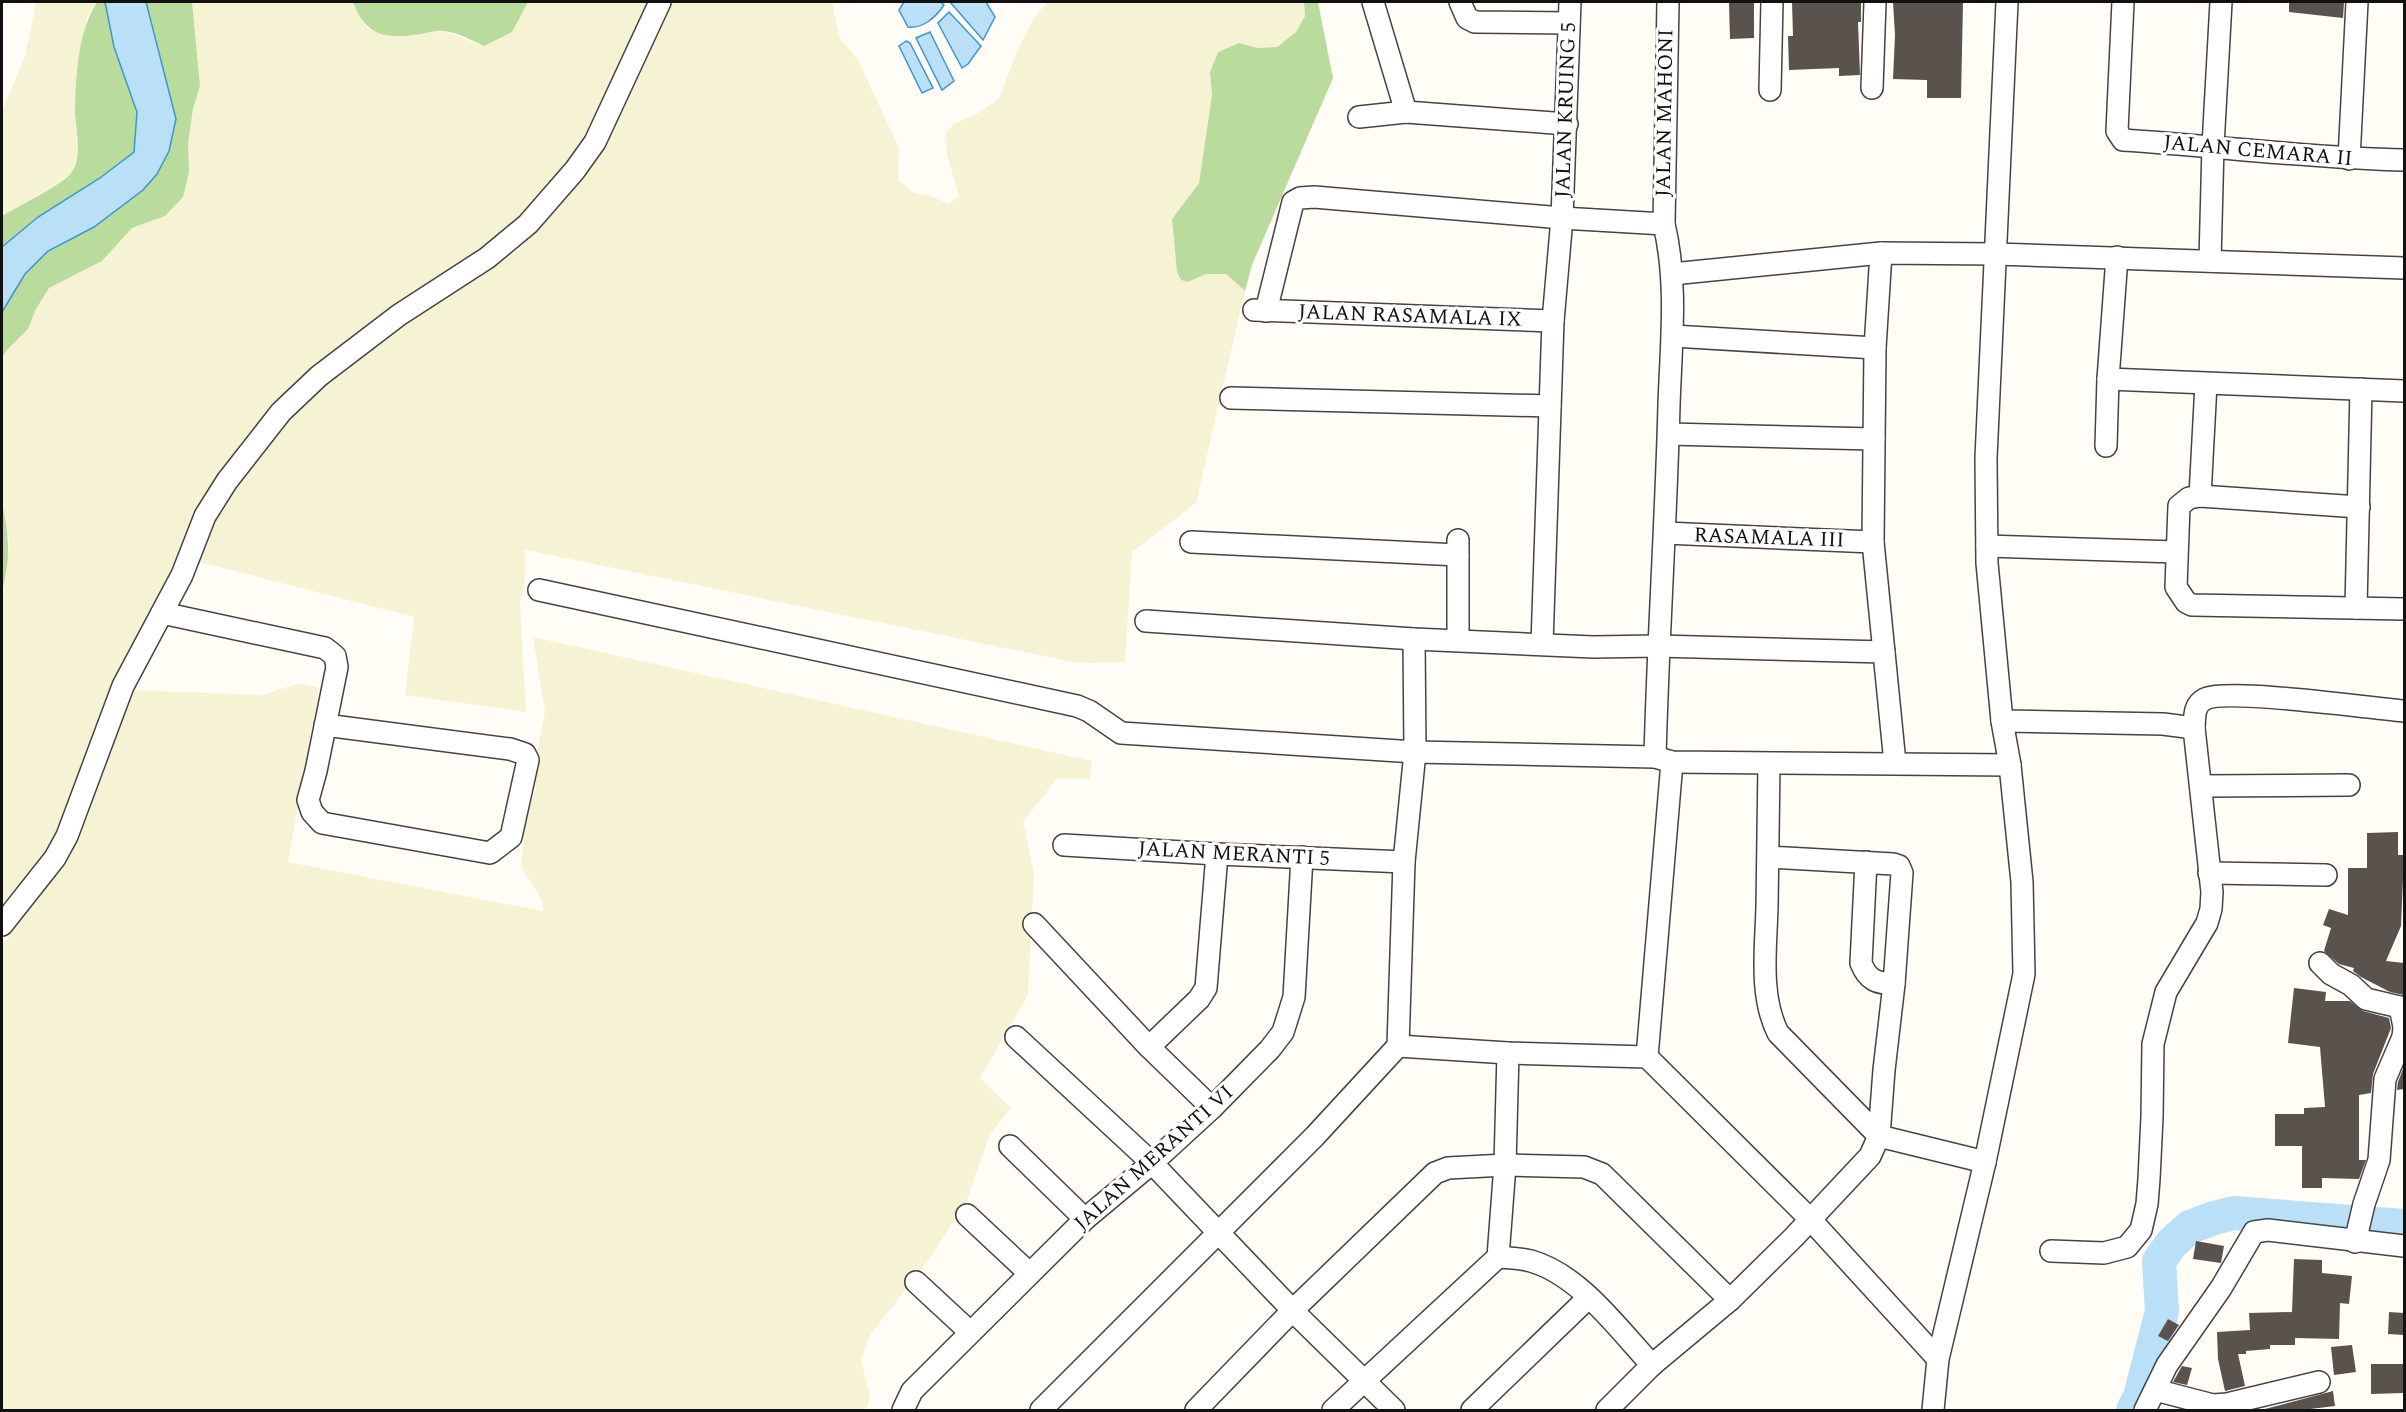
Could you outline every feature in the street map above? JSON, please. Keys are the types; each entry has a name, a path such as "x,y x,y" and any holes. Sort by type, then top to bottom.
{"street":[{"path":"2,925 55,858 67,836 123,686 182,575 206,516 233,472 281,412 320,376 391,321 509,242 528,224 575,170 595,142 660,2"},
{"path":"1373,2 1406,112"},
{"path":"1460,2 1467,18 1475,22 1569,23"},
{"name":"JALAN KRUING 5","path":"1542,644 1553,321 1562,218 1570,2"},
{"name":"JALAN MAHONI","path":"1647,1057 1664,760 1658,646 1673,336 1672,274 1663,203 1668,2"},
{"path":"1770,90 1772,2"},
{"path":"1872,88 1875,2"},
{"path":"1933,1410 1938,1359 1985,1162 2019,1008 2024,974 2022,882 2010,765 2002,721 1987,546 1986,458 2007,2"},
{"name":"JALAN CEMARA II","path":"2123,2 2116,131 2122,140 2349,159 2404,160"},
{"path":"2210,261 2213,146 2221,2"},
{"path":"2349,159 2357,2"},
{"path":"1359,117 1406,112 1567,124"},
{"name":"JALAN RASAMALA IX","path":"1553,321 1260,310 1280,257 1293,202 1299,198 1314,197 1562,218"},
{"path":"1562,218 1664,224"},
{"path":"1881,253 1875,348 1873,542 1895,763"},
{"path":"1672,274 1881,253 2117,257 2404,268"},
{"path":"2106,446 2108,379 2117,257"},
{"path":"1673,336 1875,348"},
{"path":"2108,379 2404,391"},
{"path":"2200,496 2206,384"},
{"path":"2356,608 2361,389"},
{"path":"1231,398 1550,406"},
{"path":"1668,434 1874,439"},
{"path":"2359,507 2200,496 2189,498 2179,506 2176,587 2186,602 2192,605 2404,609"},
{"name":"RASAMALA III","path":"1665,533 1873,542"},
{"path":"1191,542 1458,548 1458,640"},
{"path":"1987,546 2176,552"},
{"path":"539,590 1077,706 1089,711 1121,733 1415,752 1769,764 2010,765"},
{"path":"162,613 325,648 335,656 337,667 308,800 312,812 322,823 490,853 511,837 528,760 525,754 510,748 325,725"},
{"path":"1146,621 1414,639 1593,647 1658,646 1884,652"},
{"path":"1041,1410 1315,1136 1398,1046 1404,862 1415,752 1414,639"},
{"path":"2051,1251 2104,1253 2127,1247 2141,1230 2149,1179 2153,1044 2166,992 2206,923 2211,909 2212,892 2202,786 2196,758 2195,709 2204,700 2222,696 2248,696 2404,711"},
{"path":"2002,721 2163,724 2194,728"},
{"path":"1769,764 1766,986 1771,1019 1778,1033 1880,1136 1985,1162"},
{"path":"2202,786 2349,785"},
{"name":"JALAN MERANTI 5","path":"1064,845 1404,862"},
{"path":"1149,1047 1199,999 1206,988 1217,854"},
{"name":"JALAN MERANTI VI","path":"903,1410 912,1391 1029,1273 1084,1219 1152,1163 1212,1108 1270,1049 1283,1032 1294,997 1302,857"},
{"path":"1607,1410 1652,1365 1730,1300 1870,1156 1880,1136 1902,873 1899,867 1893,864 1768,857"},
{"path":"1866,862 1861,963 1866,975 1875,983 1894,984"},
{"path":"2209,873 2326,875"},
{"path":"1034,924 1149,1047 1212,1108"},
{"path":"2320,963 2331,974 2351,985 2366,999 2402,1008 2403,1037 2385,1079 2379,1160 2358,1229"},
{"path":"1016,1037 1152,1163 1293,1310 1395,1410"},
{"path":"1398,1046 1508,1053 1647,1057 1810,1219 1938,1359"},
{"path":"1333,1410 1498,1257 1505,1165 1508,1053"},
{"path":"1010,1146 1084,1219"},
{"path":"1196,1410 1293,1310 1435,1173 1448,1168 1505,1165 1584,1167 1602,1174 1730,1300"},
{"path":"967,1215 1029,1273"},
{"path":"2145,1410 2167,1365 2221,1288 2254,1232 2358,1229 2404,1246"},
{"path":"1498,1257 1530,1261 1559,1274 1588,1298 1652,1365"},
{"path":"916,1282 970,1332"},
{"path":"1472,1410 1588,1298"},
{"path":"2155,1390 2213,1405 2227,1404 2319,1382"}],"shaded area":[{"path":"36,2 97,2 87,17 79,58 75,109 77,155 72,173 2,216 2,111 25,57"},
{"path":"192,2 353,2 367,28 386,35 443,31 484,46 522,11 528,2 648,2 586,137 567,164 520,217 481,250 393,306 313,369 273,405 244,439 196,512 173,571 58,831 46,852 2,909 2,591 9,541 2,503 2,358 28,329 36,309 49,288 102,261 132,228 165,216 189,172 188,143 193,109 200,86"},
{"path":"672,2 833,2 840,38 858,60 899,148 898,179 914,193 931,196 948,204 959,196 947,155 945,133 954,124 980,112 999,99 1017,51 1034,18 1047,2 1304,2 1305,16 1296,32 1276,47 1258,48 1239,43 1218,52 1210,72 1212,95 1199,183 1172,219 1177,272 1181,280 1188,282 1206,274 1226,274 1245,291 1196,503 1132,552 1125,662 1078,663 525,550 525,579 520,605 526,712 405,695 414,617 199,562 216,521 236,487 289,420 327,385 406,324 517,251 584,177 605,148"},
{"path":"533,637 1092,761 1090,779 1057,778 1023,822 1034,873 1028,995 980,1078 1011,1108 990,1134 967,1200 928,1261 870,1335 861,1360 870,1396 867,1410 2,1410 2,945 65,864 78,841 134,690 262,695 300,683 319,688 288,862 543,911 542,900 521,867 527,811 535,793 537,753 545,712"}],"green space":[{"path":"97,2 105,2 114,47 137,112 134,152 100,178 38,217 2,247 2,216 68,177 75,165 78,150 75,109 77,67 86,26"},
{"path":"146,2 192,2 200,86 193,109 188,143 189,172 183,197 165,216 132,228 102,261 49,288 36,309 28,329 2,358 2,312 25,274 48,251 94,227 143,190 152,29"},
{"path":"353,2 528,2 512,32 484,46 460,35 444,31 397,36 379,33 364,22"},
{"path":"1304,2 1318,2 1333,78 1252,265 1245,291 1226,274 1206,274 1188,282 1181,280 1177,272 1172,219 1199,183 1212,95 1210,72 1218,52 1239,43 1258,48 1277,47 1296,32 1305,16"},
{"path":"2,503 8,547 7,568 2,591"}],"water":[{"path":"105,2 146,2 176,119 169,151 157,174 143,190 94,227 48,251 25,274 2,312 2,247 38,217 100,178 134,152 137,112 114,47"},
{"path":"904,2 941,2 944,5 929,21 919,26 908,27 899,10"},
{"path":"950,2 986,2 995,17 983,40"},
{"path":"949,12 981,46 968,64 962,68 938,23"},
{"path":"930,32 954,81 942,90 916,38"},
{"path":"906,41 910,43 933,88 922,93 899,46"}],"building":[{"path":"1754,2 1754,38 1730,39 1729,3"},
{"path":"1792,2 1861,2 1861,22 1858,22 1860,75 1839,76 1839,68 1789,70 1788,36 1793,36"},
{"path":"1893,2 1963,2 1961,98 1927,98 1927,80 1893,79 1895,35"},
{"path":"2289,2 2344,2 2343,18 2289,12"},
{"path":"2398,832 2398,855 2404,855 2401,926 2386,961 2404,963 2404,995 2390,992 2361,977 2353,971 2354,968 2339,964 2324,951 2331,928 2323,925 2329,909 2348,915 2348,868 2367,868 2367,833"},
{"path":"2294,988 2326,992 2325,1001 2350,1001 2363,1011 2389,1018 2391,1028 2373,1074 2371,1093 2359,1095 2359,1160 2366,1160 2359,1179 2322,1178 2322,1188 2302,1188 2302,1146 2275,1146 2275,1114 2304,1114 2304,1108 2325,1107 2320,1047 2288,1043"},
{"path":"2403,1069 2404,1089 2397,1090 2398,1082"},
{"path":"2196,1241 2224,1246 2221,1263 2193,1259"},
{"path":"2294,1259 2322,1260 2322,1273 2352,1276 2349,1304 2340,1303 2339,1339 2295,1338 2295,1345 2270,1345 2270,1349 2238,1354 2245,1386 2225,1391 2218,1359 2217,1332 2250,1330 2249,1313 2292,1312"},
{"path":"2389,1312 2404,1313 2404,1335 2388,1334"},
{"path":"2168,1319 2179,1325 2168,1341 2158,1336"},
{"path":"2352,1345 2356,1372 2334,1375 2331,1347"},
{"path":"2371,1364 2404,1364 2404,1393 2371,1394"},
{"path":"2182,1366 2192,1368 2187,1385 2173,1382"},
{"path":"2333,1391 2335,1406 2302,1410 2261,1410"}],"waterway":[{"path":"2133,1410 2140,1397 2162,1311 2159,1261 2172,1243 2190,1227 2234,1213 2404,1226"}]}
